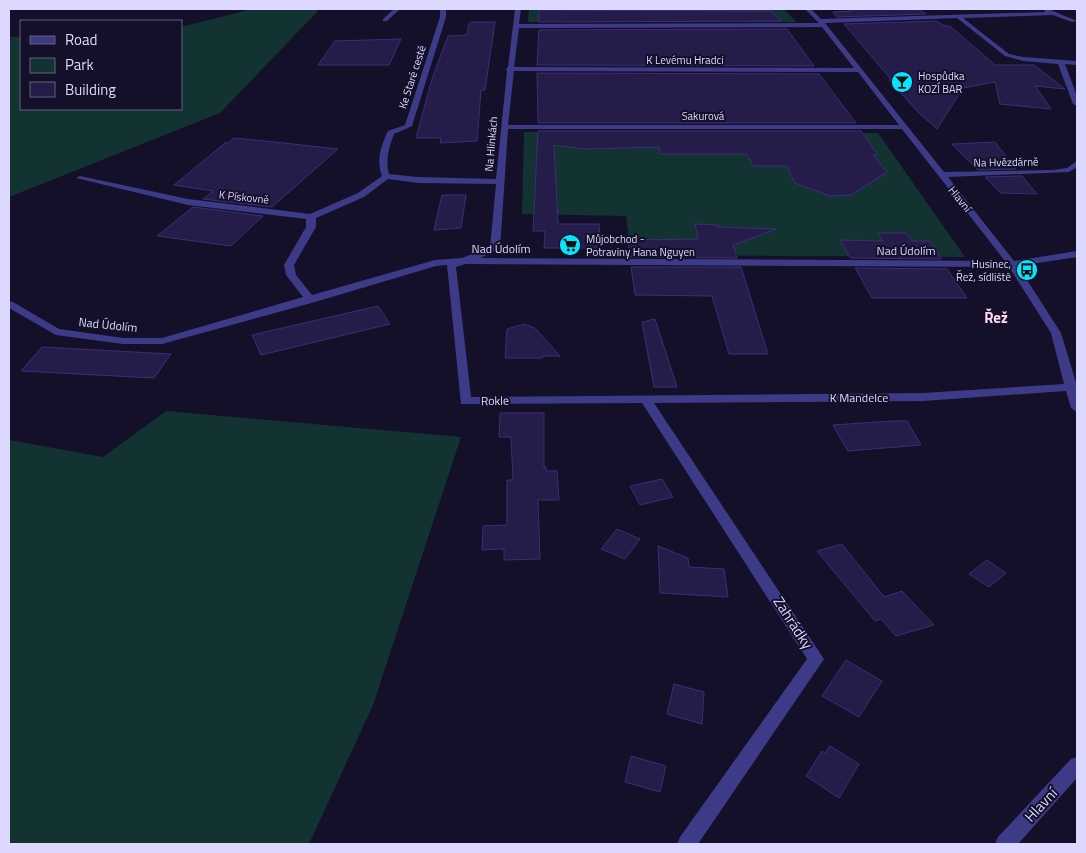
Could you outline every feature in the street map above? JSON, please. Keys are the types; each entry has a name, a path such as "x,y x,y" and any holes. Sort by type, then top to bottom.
{"street":[{"path":"385,20 397,9"},
{"name":"Ke Staré cestě","path":"386,176 382,164 389,138 391,133 408,126 444,17 443,9"},
{"name":"Na Hlinkách","path":"465,261 495,249 509,69 518,9"},
{"name":"Hlavní","path":"808,9 822,23 860,70 1012,264 1056,333 1077,408"},
{"path":"1043,9 1074,21"},
{"path":"515,26 822,23 1052,13"},
{"path":"888,14 896,20"},
{"path":"960,18 1007,55 1024,59 1077,63"},
{"path":"1061,62 1077,104"},
{"name":"K Levému Hradci","path":"509,69 860,70"},
{"name":"Sakurová","path":"504,127 903,127"},
{"name":"Na Hvězdárně","path":"942,175 1028,174 1073,171 1077,163"},
{"path":"312,300 291,274 289,266 311,227 311,217 361,195 376,186 386,176 418,180 500,182"},
{"name":"K Pískovně","path":"80,178 188,202 311,217"},
{"path":"1012,264 1077,254"},
{"name":"Nad Údolím","path":"9,304 56,332 123,341 162,341 312,300 435,263 465,261 1012,264"},
{"name":"Rokle","path":"465,261 451,266 465,401 645,399"},
{"name":"K Mandelce","path":"645,399 923,397 1072,387"},
{"name":"Zahrádky","path":"645,399 816,659 687,844"},
{"name":"Hlavní","path":"1005,844 1077,765"}],"green space":[{"path":"252,9 318,9 220,113 9,197 9,37 20,37 20,110 182,110 182,27"},
{"path":"529,9 783,9 797,22 618,22 618,20 528,22"},
{"path":"524,132 878,133 965,257 631,255 626,216 522,214"},
{"path":"166,411 461,437 373,705 309,844 9,844 9,440 103,457"}],"building":[{"path":"849,9 918,9 926,14 837,17 833,12 852,11"},
{"path":"539,10 771,11 781,21 539,22"},
{"path":"936,21 945,26 950,26 995,65 1034,65 1065,89 1035,86 1051,109 1000,104 995,82 963,88 937,129 918,112 889,80 891,80 844,24"},
{"path":"495,22 485,90 481,90 477,141 440,143 441,138 416,138 432,79 448,36 467,35 469,23"},
{"path":"787,29 814,66 537,65 539,30"},
{"path":"401,39 389,65 318,65 335,41"},
{"path":"537,73 819,74 856,123 538,123"},
{"path":"538,131 861,131 878,155 873,155 887,172 851,195 830,196 795,183 787,166 753,166 747,154 660,154 659,147 583,149 554,145 558,224 599,224 601,248 544,248 545,231 533,231"},
{"path":"234,138 338,149 272,207 203,199 213,191 174,185 225,143"},
{"path":"995,142 1016,169 978,170 952,144"},
{"path":"1022,176 1037,194 1001,193 985,177"},
{"path":"442,195 466,195 461,228 434,230"},
{"path":"193,207 263,216 231,246 157,236"},
{"path":"695,224 717,225 717,227 776,229 733,245 737,258 630,257 628,240 698,239"},
{"path":"878,233 906,233 912,241 929,241 941,259 850,258 840,240 883,241"},
{"path":"631,267 741,267 768,354 729,354 712,296 635,295"},
{"path":"855,268 947,269 967,298 872,298"},
{"path":"378,306 390,324 261,355 252,335"},
{"path":"655,319 677,387 654,387 642,322"},
{"path":"524,324 535,328 560,356 505,358 507,329"},
{"path":"42,347 171,354 154,378 21,371"},
{"path":"500,413 544,413 544,467 546,467 546,471 557,471 559,500 538,500 540,559 504,560 504,549 482,550 483,526 507,525 507,480 513,480 511,437 499,437"},
{"path":"907,421 921,445 848,451 833,425"},
{"path":"662,479 673,497 640,505 630,486"},
{"path":"617,529 640,539 625,559 601,549"},
{"path":"842,544 884,597 902,591 934,625 896,636 881,619 875,621 817,551"},
{"path":"658,546 688,558 689,567 724,569 728,597 660,593"},
{"path":"987,560 1006,573 989,587 969,574"},
{"path":"846,660 882,681 859,717 822,696"},
{"path":"674,684 704,692 702,724 667,714"},
{"path":"830,746 859,764 839,798 806,776 822,751 825,753"},
{"path":"631,756 666,766 660,792 625,782"}],"place":[{"name":"Hospůdka KOZÍ BAR","path":"902,82"},
{"name":"Můjobchod - Potraviny Hana Nguyen","path":"570,245"},
{"name":"Husinec, Řež, sídliště","path":"1027,270"}],"district":[{"name":"Řež","path":"996,318"}]}
